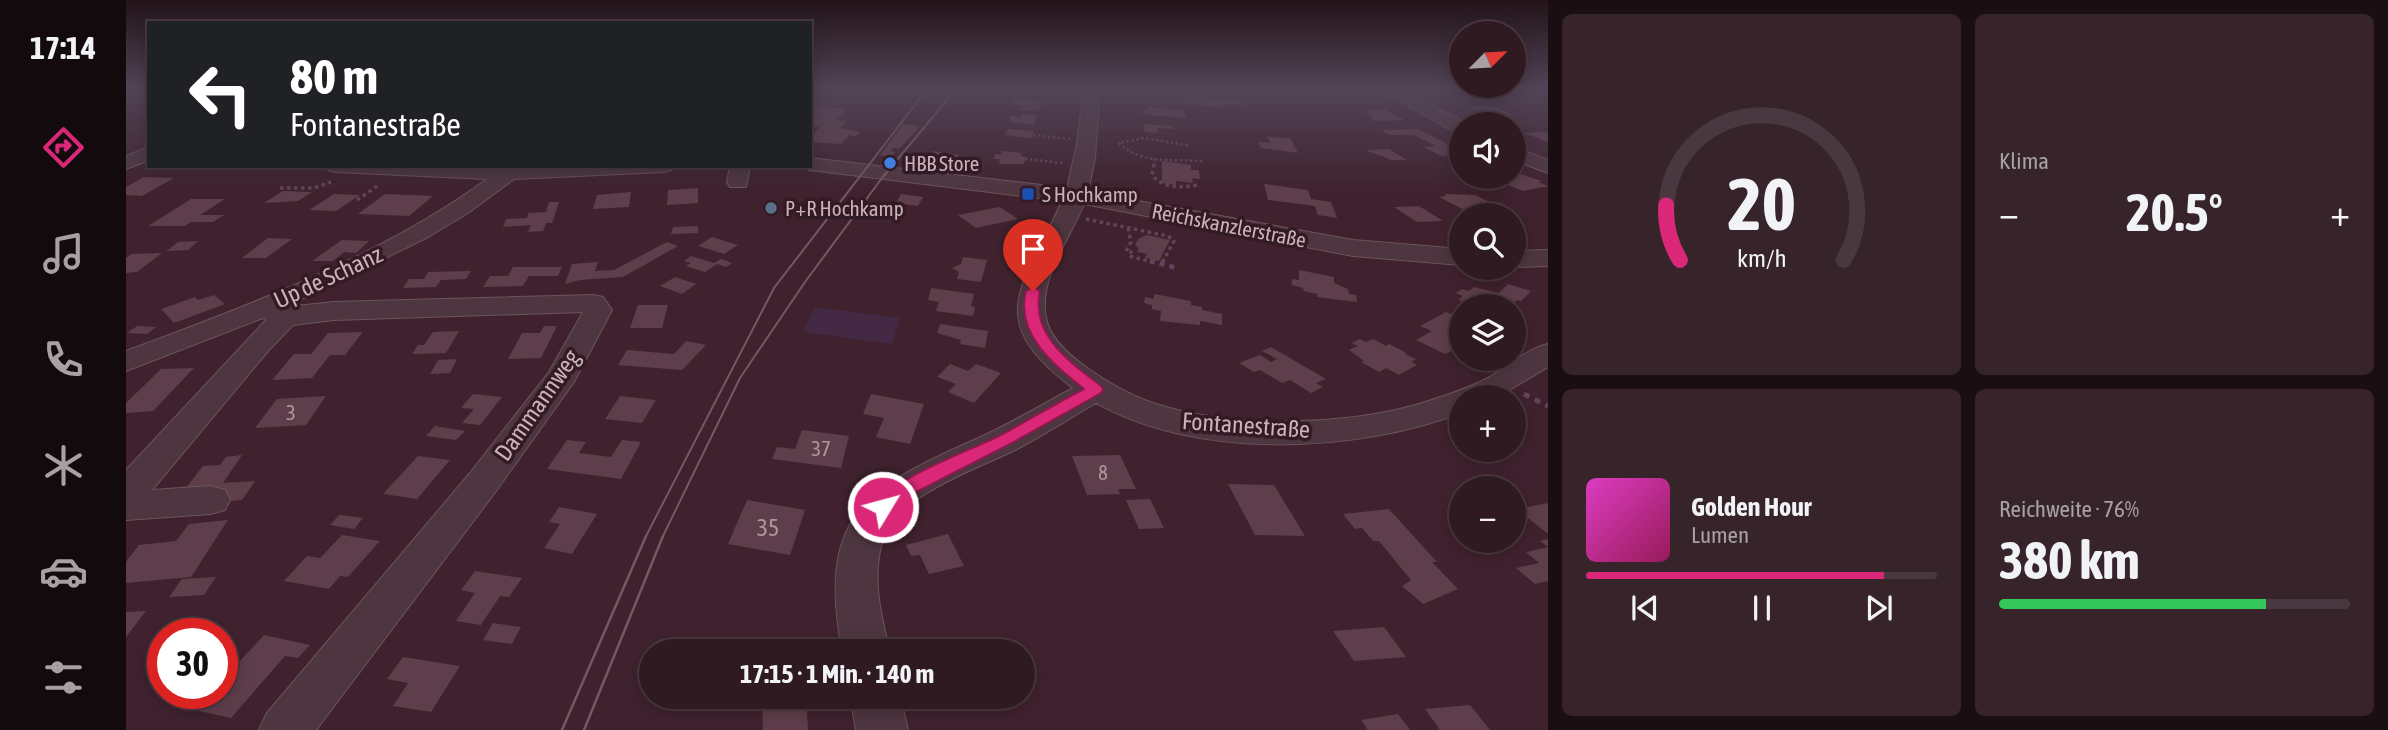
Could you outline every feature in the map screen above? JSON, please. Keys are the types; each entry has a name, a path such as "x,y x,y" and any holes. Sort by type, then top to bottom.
{"street":[{"name":"Fontanestraße","path":"1089,122 1078,207 1033,291 1030,304 1031,319 1037,334 1049,351 1095,389 1144,412 1174,421 1246,429 1336,429 1376,425 1406,419 1449,405"},
{"path":"126,143 147,146"},
{"path":"126,163 147,154"},
{"path":"1526,158 1548,167"},
{"name":"Reichskanzlerstraße","path":"820,164 1321,244 1382,252 1449,256"},
{"path":"336,172 588,168"},
{"name":"Up de Schanz","path":"126,362 274,313 455,211 512,170"},
{"path":"1526,258 1548,258"},
{"name":"Dammannweg","path":"274,313 593,303 598,310 563,375 483,482 285,730"},
{"path":"126,495 258,344 274,313"},
{"path":"1497,385 1548,353"},
{"path":"864,639 858,610 856,571 863,539 883,507 907,488 1006,439 1095,389"},
{"path":"126,506 211,500"},
{"path":"878,709 882,730"}],"path":[{"path":"1033,135 1074,139"},
{"path":"1188,145 1142,139 1119,143 1130,151 1155,158 1204,161"},
{"path":"1155,158 1152,175 1159,183 1176,187 1200,185"},
{"path":"1025,159 1069,164"},
{"path":"279,188 314,188 336,172"},
{"path":"357,201 385,181"},
{"path":"1078,207 1128,228 1168,236 1174,241 1162,264"},
{"path":"1128,228 1130,242 1126,251 1131,252 1129,256 1177,268"},
{"path":"1526,395 1548,406"}],"shaded area":[{"path":"815,307 900,318 892,344 803,332"}],"building":[{"path":"812,122 845,122 840,128 860,132 856,136 849,135 841,144 812,142 812,135 820,127 812,126"},
{"path":"1011,122 1035,122 1034,125"},
{"path":"903,124 920,126 899,149 893,148 891,151 895,152 891,157 880,155"},
{"path":"1143,124 1172,126 1173,129 1157,128 1158,133 1145,132"},
{"path":"1008,129 1034,131 1031,138 1005,135"},
{"path":"1418,129 1449,145 1449,156 1441,156 1423,147 1436,146 1414,135 1390,135 1381,130"},
{"path":"1548,133 1548,142 1526,134"},
{"path":"1267,137 1290,138 1298,153 1261,148 1258,142 1271,143"},
{"path":"1389,149 1407,160 1392,160 1365,150"},
{"path":"933,151 959,155 953,162 927,158"},
{"path":"1002,151 1022,153 1021,156 1026,157 1024,164 999,164 1000,159 994,159 995,154 1001,155"},
{"path":"1162,161 1191,165 1191,170 1199,170 1200,179 1192,178 1193,183 1176,181 1176,185 1162,183"},
{"path":"1526,176 1548,186 1523,191 1518,189 1526,189"},
{"path":"144,177 174,178 142,196 126,195 126,187"},
{"path":"1264,184 1308,190 1311,199 1331,202 1337,218 1318,215 1315,206 1268,200"},
{"path":"698,188 698,203 667,205 668,190"},
{"path":"283,191 312,192 298,201 264,203"},
{"path":"631,192 629,207 593,209 597,195"},
{"path":"334,194 360,195 336,211 309,210"},
{"path":"385,194 433,196 409,216 358,214"},
{"path":"901,194 923,197 918,206 896,203"},
{"path":"1444,194 1475,195 1491,203 1451,203 1439,197 1447,196"},
{"path":"191,199 225,199 200,215 224,215 213,222 191,222 185,226 148,226"},
{"path":"549,202 559,202 552,223 546,223 543,231 528,232 531,225 503,227 506,219 527,218 528,213 546,212"},
{"path":"1419,206 1443,221 1417,222 1394,207"},
{"path":"1000,207 1018,219 976,228 958,215"},
{"path":"698,226 698,233 671,234 673,227"},
{"path":"1147,235 1170,240 1159,261 1145,258 1147,254 1137,252 1139,248 1135,245 1138,239"},
{"path":"712,237 738,245 724,254 698,246"},
{"path":"268,238 292,239 266,258 242,258"},
{"path":"342,240 369,241 356,253 344,252 333,261 312,261"},
{"path":"198,241 188,250 167,251 178,242"},
{"path":"667,242 678,246 623,277 580,280 565,284 572,264 598,262 595,271 614,270"},
{"path":"162,253 137,272 126,273 126,258 131,254"},
{"path":"691,256 714,263 721,259 732,263 726,267 717,264 705,272 686,266 691,263 684,261"},
{"path":"963,257 987,260 981,282 957,279 959,272 952,268 961,264"},
{"path":"513,267 562,267 558,276 529,276 523,286 483,287 490,276 508,276"},
{"path":"1299,270 1334,277 1334,283 1348,289 1349,294 1356,295 1357,302 1317,297 1317,294 1292,285 1292,279 1299,280"},
{"path":"471,271 466,279 441,280 436,287 403,288 409,279 424,279 428,272"},
{"path":"675,277 696,284 682,294 660,286"},
{"path":"1508,284 1531,291 1526,296 1456,293 1462,289 1469,291 1474,287 1499,293"},
{"path":"931,288 974,294 971,306 975,307 973,316 936,311 939,302 928,300"},
{"path":"1154,294 1191,301 1191,305 1202,307 1202,310 1222,314 1222,325 1200,321 1200,325 1160,321 1161,311 1144,303 1145,297 1154,299"},
{"path":"214,295 225,304 174,323 161,309 195,297 198,300"},
{"path":"638,305 668,305 662,328 630,328"},
{"path":"1446,312 1449,313 1449,352 1445,354 1416,340 1432,331 1420,326"},
{"path":"940,324 988,331 985,348 960,344 961,340 937,333"},
{"path":"137,326 156,327 147,334 127,333"},
{"path":"544,326 557,326 541,358 508,359 522,333 540,333"},
{"path":"459,331 446,353 412,354 418,345 424,345 433,332"},
{"path":"363,332 345,355 330,355 312,378 272,380 294,354 311,354 328,333"},
{"path":"1360,339 1366,342 1373,339 1386,346 1389,344 1416,359 1411,362 1417,365 1399,375 1386,368 1379,372 1361,362 1364,361 1349,350 1358,346 1352,343"},
{"path":"686,341 706,345 682,370 618,365 627,350 674,354"},
{"path":"1271,347 1326,379 1316,383 1323,387 1311,393 1290,380 1282,383 1260,370 1254,372 1239,363 1260,355 1271,362 1277,359 1262,351"},
{"path":"457,359 450,373 430,374 438,360"},
{"path":"950,364 968,371 976,364 1001,373 974,403 948,392 956,384 937,377"},
{"path":"194,368 153,411 126,413 126,403 161,369"},
{"path":"473,394 502,397 480,425 462,423 474,409 461,408"},
{"path":"871,394 924,404 910,444 876,437 884,418 863,414"},
{"path":"326,396 306,425 255,428 277,399"},
{"path":"620,396 656,400 642,423 605,419"},
{"path":"435,426 465,431 456,440 426,436"},
{"path":"802,430 849,436 841,468 772,459 777,447 795,449"},
{"path":"567,440 586,442 579,453 611,457 622,440 641,442 621,479 547,469"},
{"path":"242,455 223,483 255,481 242,500 217,502 182,493 203,466 220,465 226,457"},
{"path":"1120,455 1136,489 1118,489 1120,494 1087,495 1072,456"},
{"path":"418,456 450,460 417,499 383,494"},
{"path":"1228,484 1274,485 1305,536 1255,535"},
{"path":"1150,499 1164,528 1139,529 1126,500"},
{"path":"747,500 805,510 790,555 728,544"},
{"path":"1548,503 1548,534 1526,516 1526,507"},
{"path":"559,507 597,514 572,554 544,548 560,524 549,522"},
{"path":"1389,509 1458,589 1423,604 1402,586 1411,580 1379,541 1373,541 1362,528 1355,529 1343,514"},
{"path":"339,515 363,518 354,529 330,525"},
{"path":"228,520 191,577 126,583 126,562 139,545 176,541 189,524"},
{"path":"948,534 964,566 929,574 920,555 911,556 906,545"},
{"path":"342,535 380,541 348,577 340,576 329,589 284,581 307,556 320,558"},
{"path":"1548,539 1548,547 1540,541"},
{"path":"1548,547 1548,581 1535,584 1516,568 1539,563 1526,552"},
{"path":"475,571 522,578 509,597 500,596 481,625 456,621 475,593 461,590"},
{"path":"216,577 204,595 169,597 182,579"},
{"path":"146,611 126,637 126,612"},
{"path":"493,623 521,627 512,644 483,640"},
{"path":"1384,627 1406,657 1354,661 1333,631"},
{"path":"264,635 310,645 298,658 285,656 231,718 190,709 238,709 238,663"},
{"path":"403,657 460,666 431,712 393,706 408,683 387,679"},
{"path":"1470,705 1490,730 1440,730 1425,709"},
{"path":"762,709 807,709 808,730 763,730"},
{"path":"1398,714 1410,730 1368,730 1361,720"}],"tram line":[{"path":"646,536 774,288 902,122"},
{"path":"662,538 740,378 805,282 882,178 929,122"},
{"path":"562,730 646,536"},
{"path":"584,730 663,536"}],"place":[{"name":"HBB Store","path":"890,163"},
{"name":"S Hochkamp","path":"1028,194"},
{"name":"P+R Hochkamp","path":"771,208"}],"route":[{"path":"883,507 907,488 1006,439 1095,389 1049,351 1037,334 1031,319 1033,291"}]}
